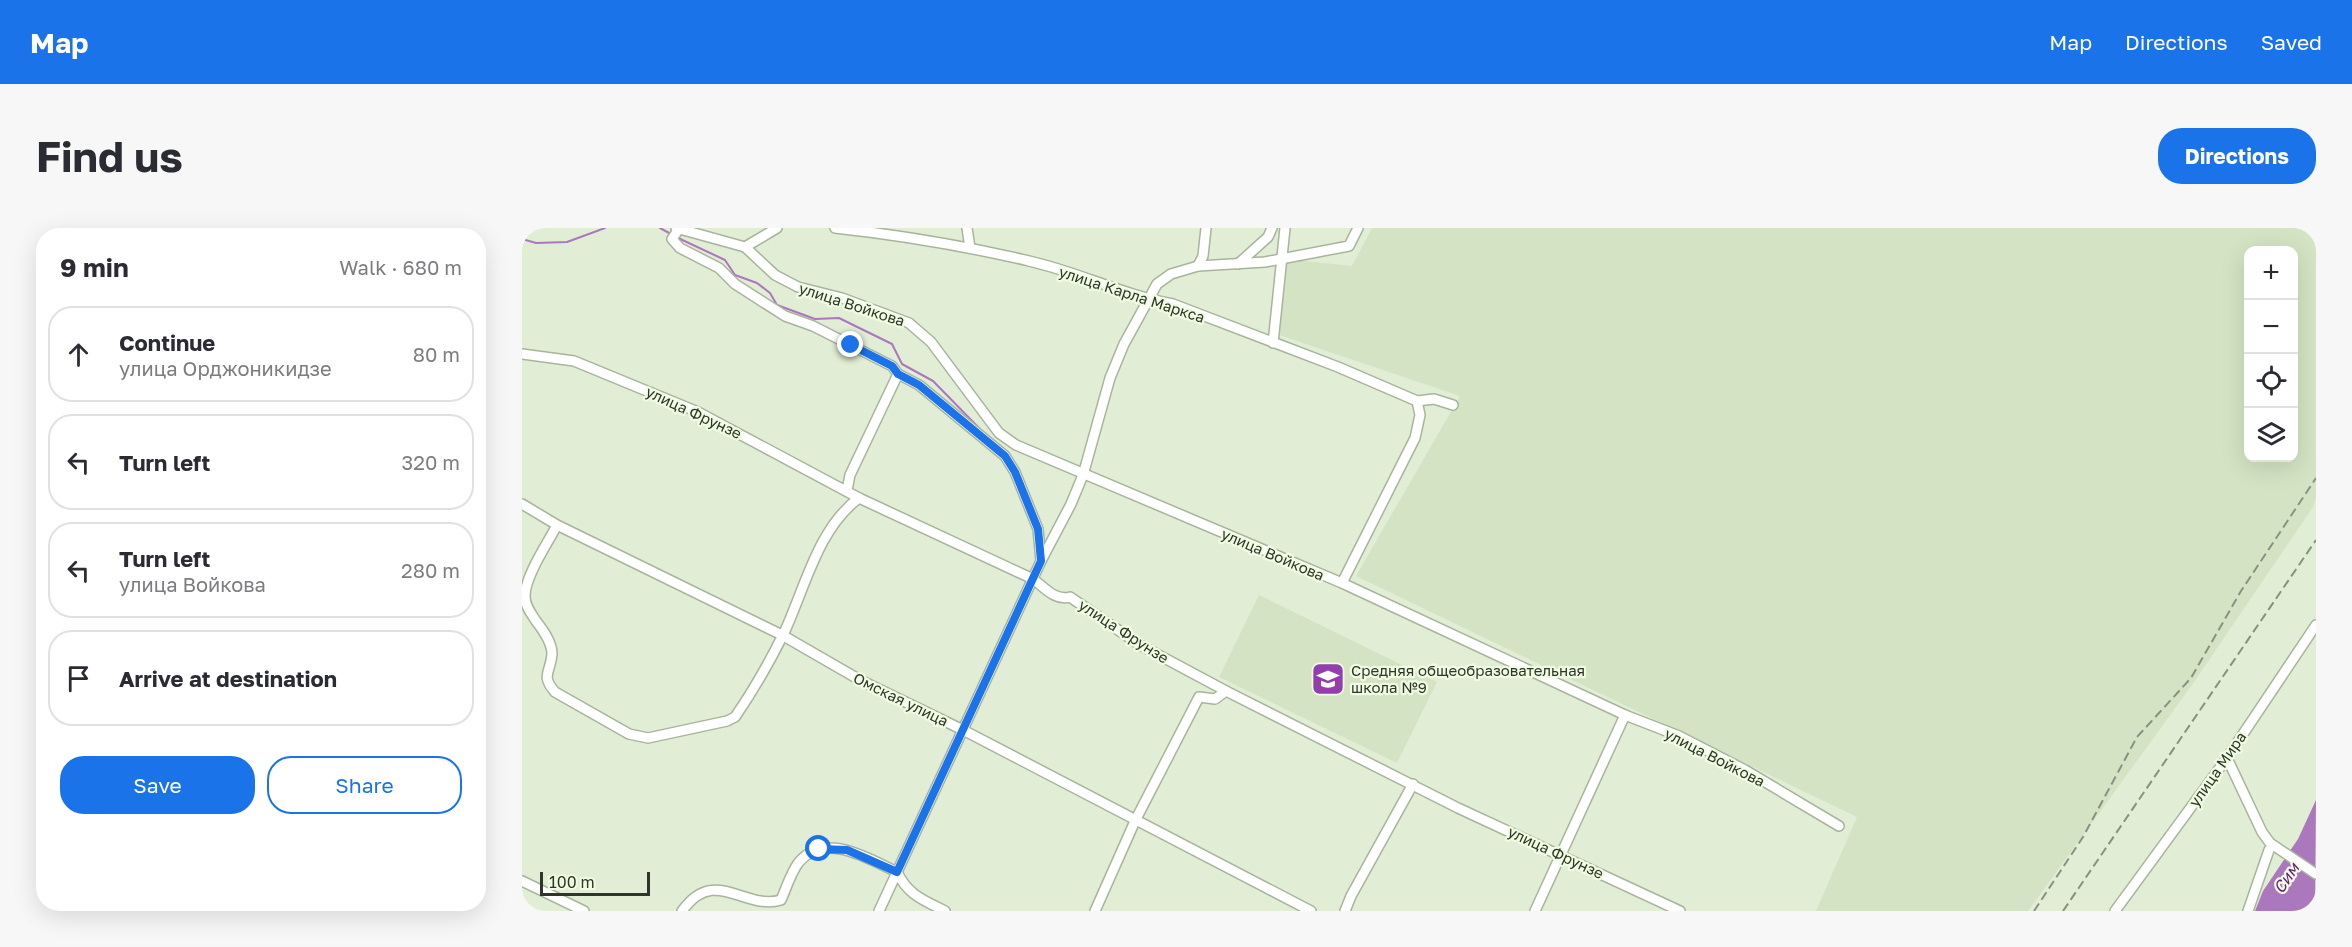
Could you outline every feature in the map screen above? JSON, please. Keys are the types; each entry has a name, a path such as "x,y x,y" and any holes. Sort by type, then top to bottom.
{"street":[{"path":"777,228 745,247 676,232 680,248 719,268 735,284 785,316 892,366 898,374 919,385 1005,456 1015,472 1038,529 1041,561"},
{"name":"улица Карла Маркса","path":"835,228 897,234 970,248 1069,272 1147,299 1173,304 1417,401 1434,399 1453,405"},
{"path":"967,228 970,248"},
{"path":"1198,266 1207,238 1206,228"},
{"path":"1238,264 1268,237 1272,228"},
{"path":"1273,343 1285,228"},
{"path":"879,911 1083,475 1110,378 1147,299 1157,284 1171,274 1198,266 1265,262 1349,246 1358,229"},
{"name":"улица Войкова","path":"745,247 775,275 798,287 842,298 909,323 931,342 999,433 1016,446 1342,583 1625,715 1679,736 1736,765 1839,826"},
{"name":"улица Фрунзе","path":"526,355 574,361 698,411 859,498 1034,579 1056,597 1062,599 1070,597 1140,645 1226,691 1413,784 1680,911"},
{"path":"847,490 850,475 898,374"},
{"path":"1342,583 1415,438 1420,415 1417,401"},
{"path":"558,525 542,553 525,596 528,608 548,637 552,654 547,668 549,685 555,692 629,734 648,738 727,721 735,717 782,635 832,526 844,509 859,498"},
{"name":"Омская улица","path":"522,504 558,525 782,635 861,680 963,730 1311,911"},
{"name":"улица Мира","path":"2115,911 2227,758 2316,625"},
{"path":"1095,911 1135,821 1198,697 1215,699 1226,691"},
{"path":"1535,911 1625,715"},
{"path":"2227,758 2262,832 2280,851 2316,874"},
{"path":"1345,911 1413,784"},
{"path":"682,911 692,898 704,891 730,891 768,904 781,900 798,863 808,854 819,849 847,850 897,872 904,887 912,895 945,911"},
{"path":"2248,911 2269,850"},
{"path":"522,881 584,911"}],"shaded area":[{"path":"1372,228 2316,228 2316,497 2313,507 2192,685 2028,911 1816,911 1857,817 1356,576 1460,396 1279,335 1286,259 1352,266"},
{"name":"Средняя общеобразовательная школа №9","path":"1259,595 1437,682 1397,763 1219,677"}],"water":[{"name":"Сим","path":"2316,800 2315,911 2255,911 2263,891 2298,839"}],"waterway":[{"path":"522,239 536,243 567,242 605,228"},
{"path":"660,228 671,234"},
{"path":"676,237 725,260 735,275 757,283 770,293 777,305 815,319 839,318 892,344 902,364 933,381 980,429"}],"railway":[{"path":"2034,911 2083,837 2137,737 2191,678 2241,591 2316,478"},
{"path":"2063,911 2316,540"}],"place":[{"name":"Средняя общеобразовательная школа №9","path":"1328,679"}],"route":[{"path":"819,849 847,850 897,872 1041,561 1038,529 1015,472 1005,456 979,437 919,385 898,374 892,366 851,345"}]}
